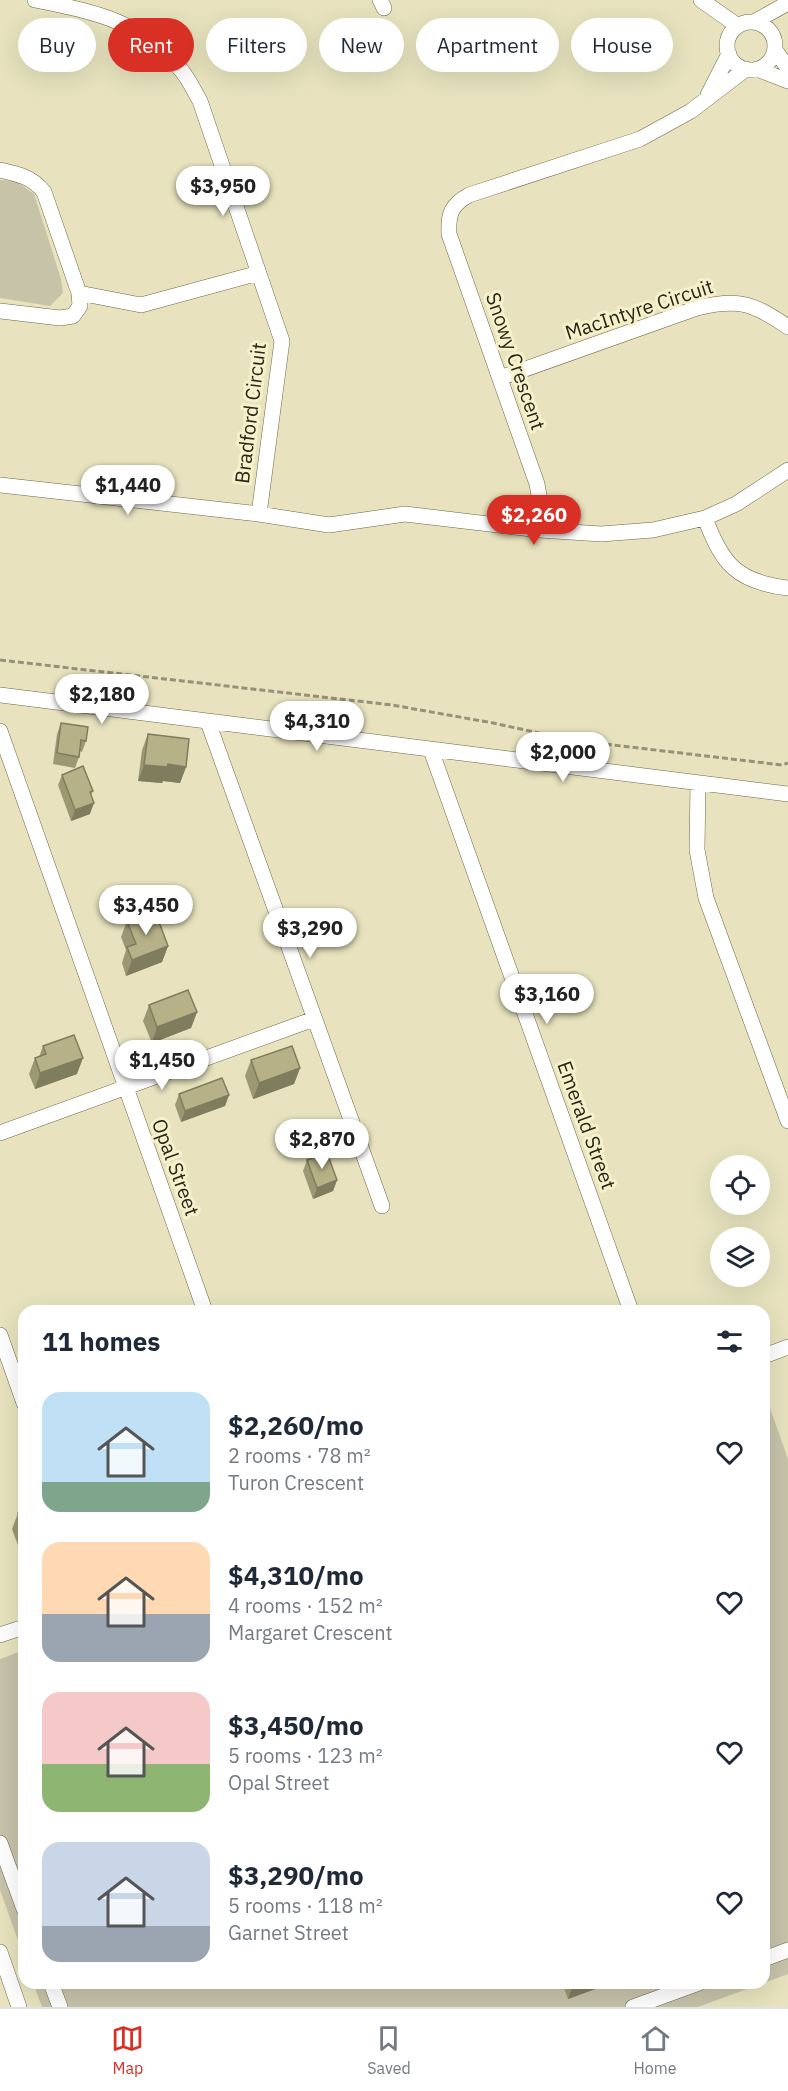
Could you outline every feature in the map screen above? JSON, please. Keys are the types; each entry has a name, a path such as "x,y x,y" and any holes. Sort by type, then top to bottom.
{"street":[{"name":"Bradford Circuit","path":"34,0 120,21 149,38 182,70 200,101 282,341 259,514"},
{"path":"702,1 738,26 754,22 787,3"},
{"path":"702,1 729,47 736,64 788,81"},
{"path":"752,69 768,62 787,3"},
{"path":"754,22 767,27 788,69"},
{"path":"729,47 738,26"},
{"name":"Snowy Crescent","path":"707,98 729,47"},
{"name":"Snowy Crescent","path":"540,530 540,501 537,484 449,234 447,206 469,195 640,139 691,111 752,69"},
{"path":"0,170 23,175 37,183 44,192 79,293 80,306 73,316 60,318 0,311"},
{"path":"79,293 141,305 259,273"},
{"name":"MacIntyre Circuit","path":"500,378 675,315 723,302 750,305 766,312 788,327"},
{"path":"0,485 259,514 329,525 405,514 540,530 601,534 653,530 705,518 736,504 788,470"},
{"path":"705,518 718,549 728,564 748,579 762,584 788,588"},
{"path":"0,695 788,794"},
{"path":"208,722 382,1206"},
{"name":"Opal Street","path":"0,730 204,1305"},
{"name":"Emerald Street","path":"431,750 629,1305"},
{"path":"698,783 697,850 706,898 788,1121"},
{"path":"0,1133 314,1019"},
{"path":"0,1335 18,1386"},
{"path":"770,1354 788,1347"},
{"path":"0,1635 18,1629"},
{"path":"0,1843 18,1892"},
{"path":"770,1957 788,1950"},
{"path":"0,1952 19,2007"},
{"path":"53,1989 60,2007"},
{"path":"633,2007 682,1989"}],"path":[{"path":"0,660 392,705 572,740 782,765 788,763"}],"shaded area":[{"path":"0,180 16,181 34,194 61,279 63,293 50,306 0,298"},
{"path":"770,1408 788,1459 788,1974 770,1981"},
{"path":"18,1652 18,1940 0,1890 0,1659"},
{"path":"35,1989 747,1989 698,2007 42,2007"}],"building":[{"path":"61,723 88,727 86,741 81,740 79,757 57,753"},
{"path":"148,734 189,739 186,767 168,764 167,767 144,765"},
{"path":"83,766 93,791 90,792 94,803 75,810 62,775"},
{"path":"155,911 168,946 132,960 127,947 136,944 127,921"},
{"path":"188,990 197,1012 157,1027 149,1005"},
{"path":"74,1035 83,1058 40,1073 35,1058 46,1054 43,1046"},
{"path":"292,1046 300,1068 259,1083 251,1060"},
{"path":"222,1078 229,1095 185,1111 179,1094"},
{"path":"327,1153 337,1180 317,1188 307,1160"}]}
